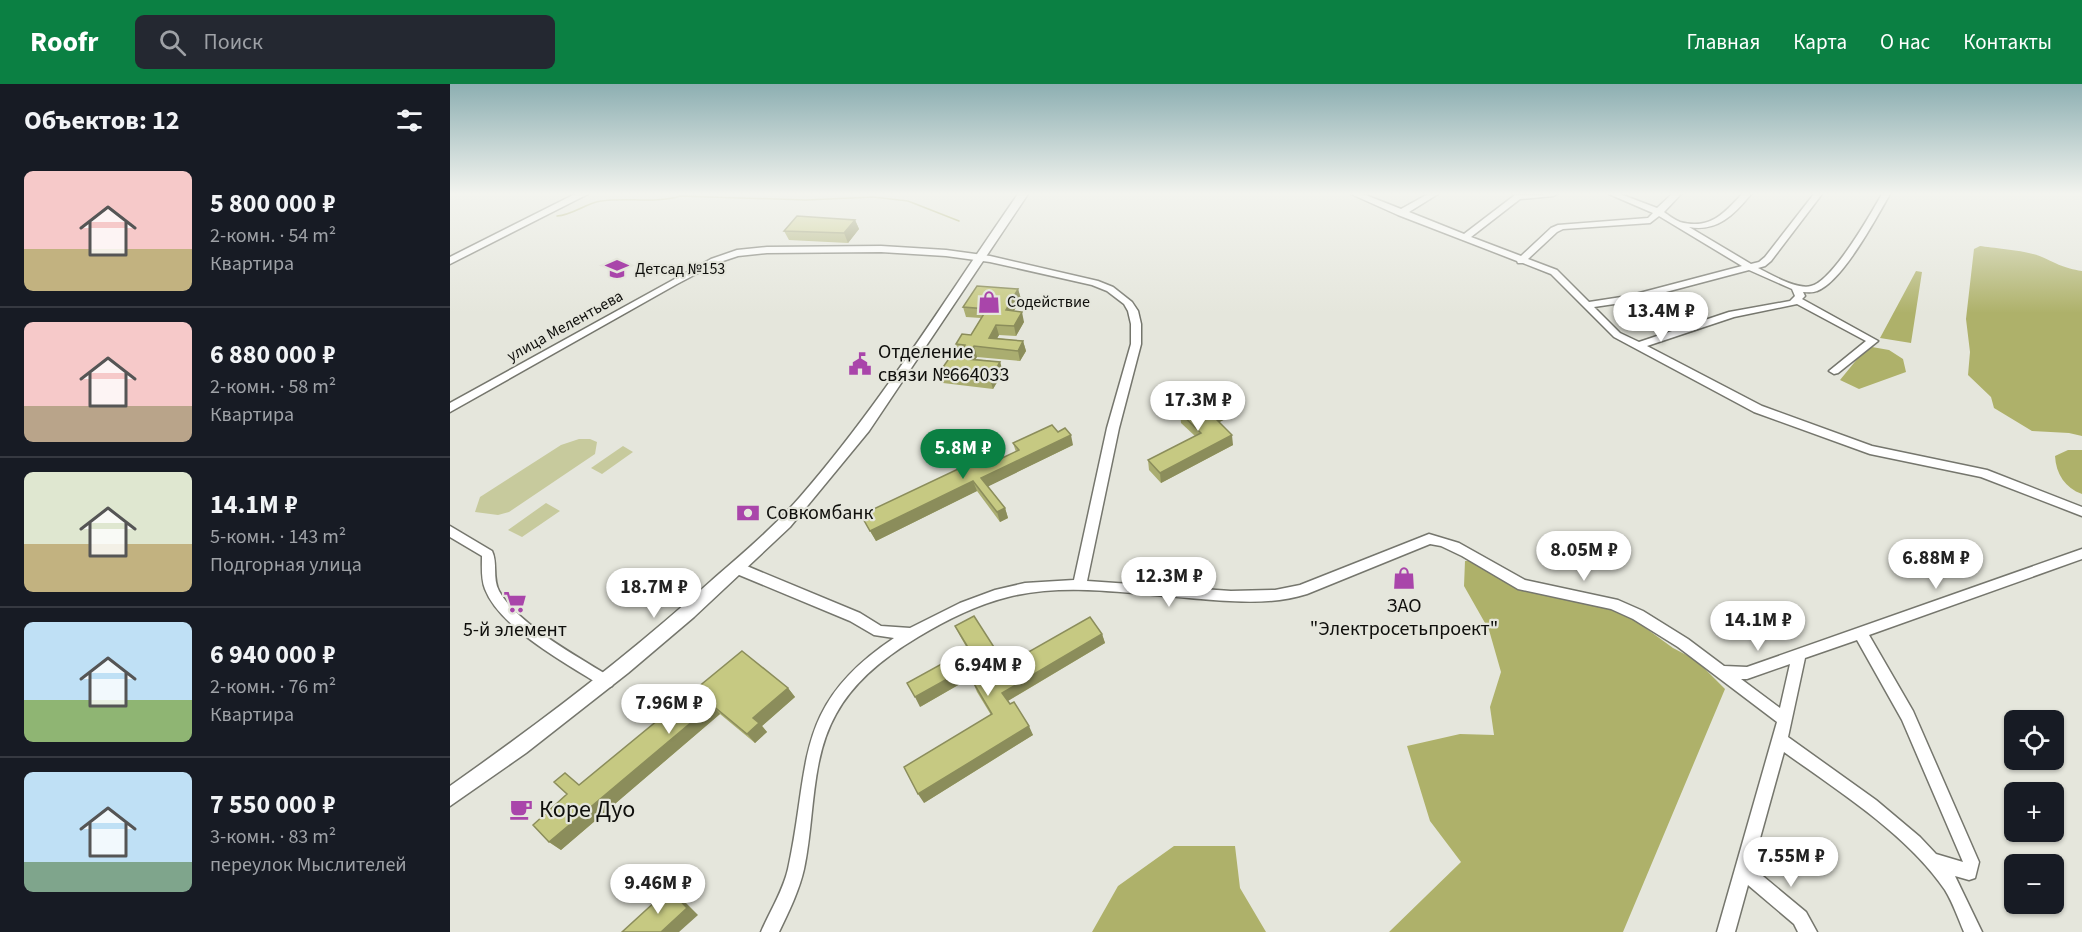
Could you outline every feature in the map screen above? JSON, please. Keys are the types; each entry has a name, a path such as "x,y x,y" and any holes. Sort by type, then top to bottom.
{"main road":[{"path":"450,261 504,234"},
{"path":"450,797 607,682 684,617 803,503 850,446 914,358 995,234"}],"street":[{"path":"1453,234 1557,274 1617,335 1758,409 1870,450 1983,473 2082,512"},
{"path":"1464,238 1470,234"},
{"path":"1521,261 1550,234"},
{"path":"1694,234 1873,341 1834,371"},
{"path":"1588,305 1628,299 1751,267 1768,259 1788,234"},
{"path":"1638,346 1732,314 1788,305 1797,295 1813,291 1826,281 1862,234"},
{"name":"улица Мелентьева","path":"450,408 598,323 714,261 732,254 757,250 893,249 978,258 1095,283 1118,295 1133,311 1136,344 1113,428 1079,586"},
{"path":"450,531 488,554 487,567 493,592 520,623 607,682"},
{"path":"770,932 790,889 803,827 808,775 817,739 830,710 846,685 881,653 911,634 972,604 1023,588 1079,586 1216,595 1284,594 1302,590 1429,539 1442,541 1474,555 1510,580 1523,585 1613,604 1638,615 1683,643 1785,720"},
{"path":"1720,671 1747,673 2078,559"},
{"path":"736,568 855,617 879,631 911,634"},
{"path":"879,631 881,653"},
{"path":"1860,633 1875,655 1916,732 1971,862 1969,873 1933,861"},
{"path":"1726,932 1780,740 1799,655"},
{"path":"1780,740 1838,782 1933,861 1951,884 1973,932"},
{"path":"1743,870 1800,918 1808,932"}],"green space":[{"path":"1980,246 2029,253 2082,271 2082,436 2032,431 1994,408 1991,397 1968,375 1970,352 1966,319 1974,249"},
{"path":"1916,271 1922,272 1911,343 1880,338"},
{"path":"1872,347 1889,350 1903,359 1906,372 1859,389 1840,380 1858,358"},
{"path":"579,439 590,439 597,442 595,454 509,512 498,515 475,512 480,497 561,445"},
{"path":"623,446 633,452 602,474 591,468"},
{"path":"2068,450 2082,450 2082,494 2066,484 2057,469 2055,456"},
{"path":"546,503 560,511 522,537 508,530"},
{"path":"1483,560 1521,590 1591,602 1625,613 1673,648 1696,660 1725,689 1623,932 1389,932 1461,862 1430,821 1407,746 1460,734 1494,735 1490,707 1501,672 1489,630 1464,586 1465,561"},
{"path":"1174,846 1235,846 1240,888 1266,932 1092,932 1118,886"}],"building":[{"path":"977,286 1018,289 1006,310 1022,312 1014,326 996,325 989,338 1023,341 1018,351 974,346 967,359 1000,362 990,379 939,373 950,357 957,358 965,345 956,344 962,334 971,335 987,309 963,307"},
{"path":"1226,390 1239,402 1212,415 1232,435 1160,473 1148,460 1201,433 1180,413"},
{"path":"1052,425 1058,432 1065,428 1071,435 981,478 1005,508 997,512 973,481 870,531 861,515 992,453 998,460 1019,450 1013,443"},
{"path":"974,616 999,655 983,663 990,674 1090,617 1102,634 1002,693 1010,704 1014,702 1029,726 918,794 904,767 992,714 973,682 982,677 974,664 915,697 907,683 969,649 955,626"},
{"path":"742,651 788,688 753,718 759,723 747,734 712,705 549,842 533,825 567,794 554,782 565,773 579,785"},
{"path":"669,889 687,908 661,932 622,932"}],"place":[{"name":"Детсад №153","path":"617,269"},
{"name":"Содействие","path":"989,302"},
{"name":"Отделение связи №664033","path":"860,364"},
{"name":"Совкомбанк","path":"748,513"},
{"name":"ЗАО \"Электросетьпроект\"","path":"1404,578"},
{"name":"5-й элемент","path":"515,602"},
{"name":"Коре Дуо","path":"521,809"}]}
